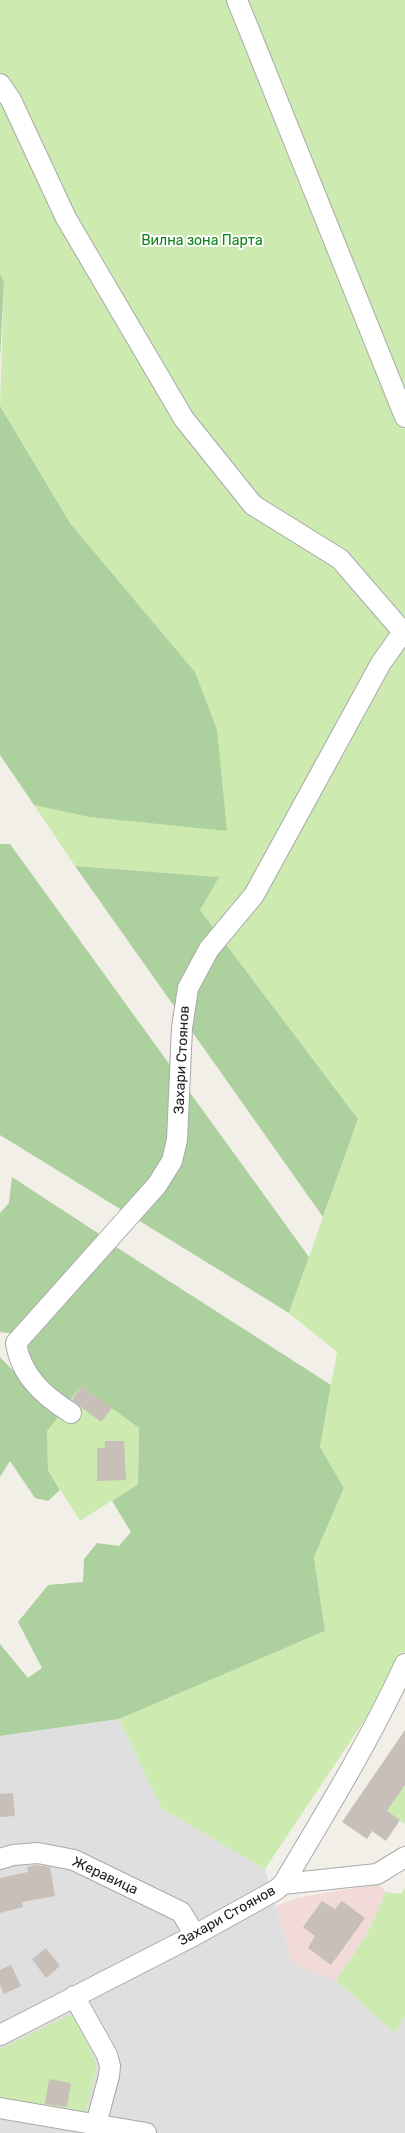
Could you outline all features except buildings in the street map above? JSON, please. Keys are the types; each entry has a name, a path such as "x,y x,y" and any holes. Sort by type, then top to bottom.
{"street":[{"path":"237,0 405,417"},
{"path":"0,84 10,100 66,218 184,419 253,505 340,560 404,632"},
{"name":"Захари Стоянов","path":"71,1413 50,1400 29,1379 18,1358 16,1343 157,1185 172,1161 177,1140 182,1028 188,988 209,950 254,895 381,663 404,632"},
{"name":"Захари Стоянов","path":"0,2034 194,1935 276,1890 283,1884 346,1776 405,1664"},
{"name":"Жеравица","path":"0,1859 13,1855 38,1854 74,1860 181,1912 194,1935"},
{"path":"283,1884 377,1874 405,1857"},
{"path":"74,1996 107,2055 110,2066 96,2124"},
{"path":"0,2108 134,2132"}],"shaded area":[{"path":"119,1719 162,1809 265,1869 293,1964 336,1980 395,2033 405,2016 405,2133 0,2133 0,1736"},
{"path":"378,1884 386,1892 367,1934 336,1980 293,1964 276,1906 297,1898"}],"green space":[{"name":"Вилна зона Парта","path":"0,0 405,0 405,1651 384,1691 265,1869 162,1809 119,1719 325,1631 314,1557 344,1488 320,1447 337,1352 289,1313 358,1119 200,910 218,877 75,866 34,805 90,817 227,830 195,672 70,523 0,406 4,283 0,273"},
{"path":"0,273 4,283 0,358"},
{"path":"0,406 70,523 195,672 217,730 227,831 89,817 34,805 0,755"},
{"path":"0,844 10,844 309,1257 289,1313 0,1135"},
{"path":"75,866 219,877 200,910 358,1119 323,1217"},
{"path":"12,1177 104,1237 15,1334 0,1332 0,1213 9,1203"},
{"path":"113,1245 331,1385 320,1447 344,1488 314,1557 325,1631 119,1719 0,1736 0,1644 28,1678 42,1668 18,1622 48,1585 83,1582 84,1559 97,1543 119,1546 131,1532 112,1501 138,1484 139,1428 81,1386 68,1403 44,1384 28,1362 28,1343"},
{"path":"0,1357 58,1417 47,1431 48,1470 60,1490 48,1501 35,1498 10,1461 0,1477"},
{"path":"81,1386 139,1428 138,1484 80,1521 48,1470 47,1431"},
{"path":"405,1785 405,1824 387,1811"},
{"path":"405,1887 405,2016 395,2033 336,1980 367,1934 386,1892 401,1894"},
{"path":"74,2013 97,2066 85,2116 0,2102 0,2049"}]}
